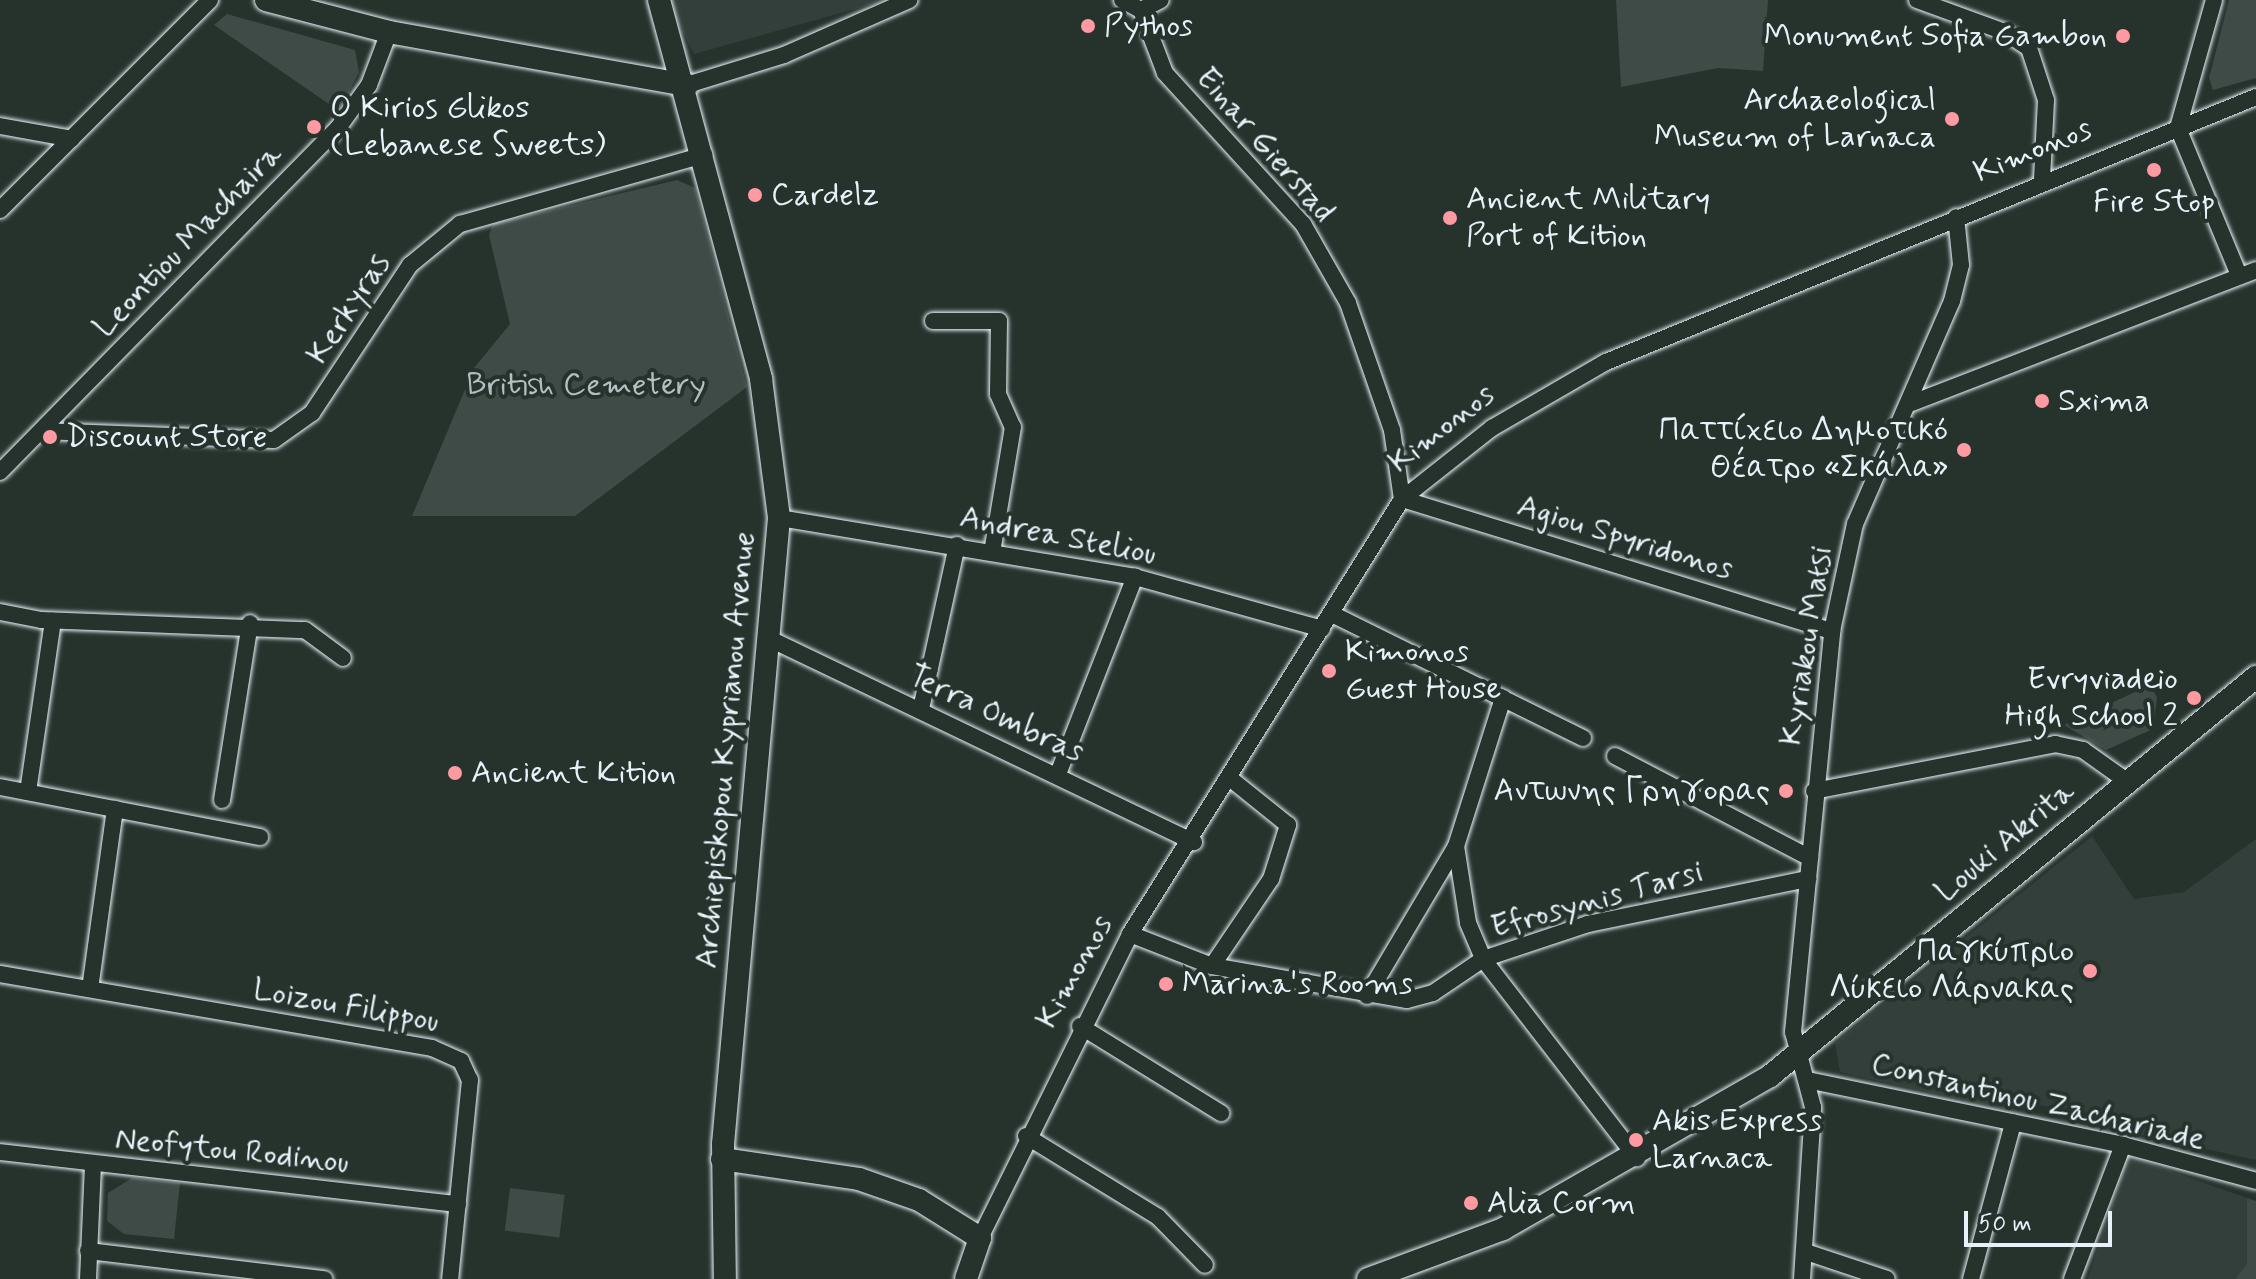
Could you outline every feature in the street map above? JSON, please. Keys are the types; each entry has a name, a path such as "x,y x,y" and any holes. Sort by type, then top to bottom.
{"street":[{"path":"0,210 210,0"},
{"path":"266,0 389,32 687,85 784,55 909,0"},
{"name":"Archiepiskopou Kyprianou Avenue","path":"659,0 687,85 761,379 779,518 772,640 722,1159 725,1279"},
{"path":"1122,0 1141,10 1161,0"},
{"path":"1917,0 1949,4 2029,48 2041,71 2042,180"},
{"path":"2214,0 2178,128 2239,275"},
{"name":"Einar Gierstad","path":"1141,10 1165,73 1303,224 1348,303 1392,430 1402,499"},
{"name":"Leontiou Machaira","path":"0,472 338,128 369,85 389,32"},
{"name":"Kimonos","path":"966,1279 980,1238 1026,1136 1130,934 1194,842 1402,499 1492,428 1594,368 2042,180 2256,97"},
{"path":"0,126 72,139"},
{"name":"Kerkyras","path":"41,431 262,443 286,435 329,390 410,265 460,224 704,155"},
{"name":"Kyriakou Matsi","path":"1796,1057 1814,791 1832,631 1855,524 1912,403 1961,265 1956,217"},
{"path":"1912,403 2256,270"},
{"path":"933,321 999,321 998,394 1013,427 992,552"},
{"name":"Agiou Spyridonos","path":"1402,499 1832,631"},
{"name":"Andrea Steliou","path":"779,518 957,545 1135,577 1322,629"},
{"path":"921,709 957,545"},
{"path":"1058,774 1135,577"},
{"path":"0,612 53,621 250,623 305,630 343,658"},
{"path":"1332,614 1583,738"},
{"path":"28,792 53,621"},
{"path":"222,800 250,623"},
{"name":"Terra Ombras","path":"772,640 1058,774 1194,842"},
{"name":"Louki Akrita","path":"1368,1279 1503,1229 1637,1158 1796,1057 2256,677"},
{"path":"1367,996 1456,846 1503,698"},
{"path":"1814,791 2055,744 2083,750 2128,782"},
{"path":"1615,756 1810,858"},
{"path":"1212,966 1271,879 1288,825 1232,780"},
{"path":"0,787 260,837"},
{"path":"90,989 115,809"},
{"path":"1456,846 1459,889 1483,959 1637,1158"},
{"name":"Efrosynis Tarsi","path":"1130,934 1212,966 1367,996 1407,1000 1433,993 1483,959 1588,924 1808,879"},
{"name":"Loizou Filippou","path":"0,974 450,1053 470,1080 450,1279"},
{"path":"1080,1026 1221,1113"},
{"path":"1796,1057 1807,1080 1813,1141 1802,1279"},
{"name":"Constantinou Zachariade","path":"1807,1080 2123,1145 2256,1181"},
{"path":"1971,1279 2013,1123"},
{"path":"1026,1136 1158,1217 1205,1265"},
{"path":"2072,1279 2123,1145"},
{"name":"Neofytou Rodinou","path":"0,1152 458,1204"},
{"path":"722,1159 893,1189 980,1238"},
{"path":"88,1279 93,1164"},
{"path":"88,1251 324,1279"},
{"path":"1806,1252 1887,1279"}],"shaded area":[{"path":"667,0 887,0 694,54"},
{"name":"Παγκύπριο Λύκειο Λάρνακας","path":"2092,836 2134,899 2184,892 2256,839 2256,1160 2091,1124 2086,1113 2028,1103 2005,1109 1840,1072 1835,1043"},
{"path":"2128,1156 2247,1198 2248,1264 2235,1279 2088,1279"}],"green space":[{"path":"1616,0 1768,0 1763,71 1718,68 1621,87"},
{"path":"2229,0 2256,0 2256,78 2213,90 2209,78"},
{"path":"227,14 355,50 359,72 339,111 214,25"},
{"name":"British Cemetery","path":"677,180 695,188 747,387 575,516 412,516 474,368 510,324 489,235 493,224"},
{"path":"2150,685 2157,697 2153,729 2106,750 2064,725"},
{"path":"132,1178 180,1183 174,1239 124,1234 107,1221 108,1193"},
{"path":"510,1188 565,1195 559,1237 505,1231"},
{"path":"2247,1198 2256,1201 2256,1279 2235,1279 2247,1264"}],"place":[{"name":"Pythos","path":"1088,26"},
{"name":"Monument Sofia Gambon","path":"2123,36"},
{"name":"Archaeological Museum of Larnaca","path":"1952,119"},
{"name":"O Kirios Glikos (Lebanese Sweets)","path":"314,127"},
{"name":"Fire Stop","path":"2154,170"},
{"name":"Cardelz","path":"755,195"},
{"name":"Ancient Military Port of Kition","path":"1450,218"},
{"name":"Sxima","path":"2042,401"},
{"name":"Discount Store","path":"50,437"},
{"name":"Παττίχειο Δημοτικό Θέατρο «Σκάλα»","path":"1964,450"},
{"name":"Kimonos Guest House","path":"1329,671"},
{"name":"Evryviadeio High School 2","path":"2194,698"},
{"name":"Ancient Kition","path":"455,773"},
{"name":"Αντωνης Γρηγορας","path":"1786,791"},
{"name":"Παγκύπριο Λύκειο Λάρνακας","path":"2090,971"},
{"name":"Marina's Rooms","path":"1166,984"},
{"name":"Akis Express Larnaca","path":"1636,1140"},
{"name":"Alia Corm","path":"1471,1203"}]}
